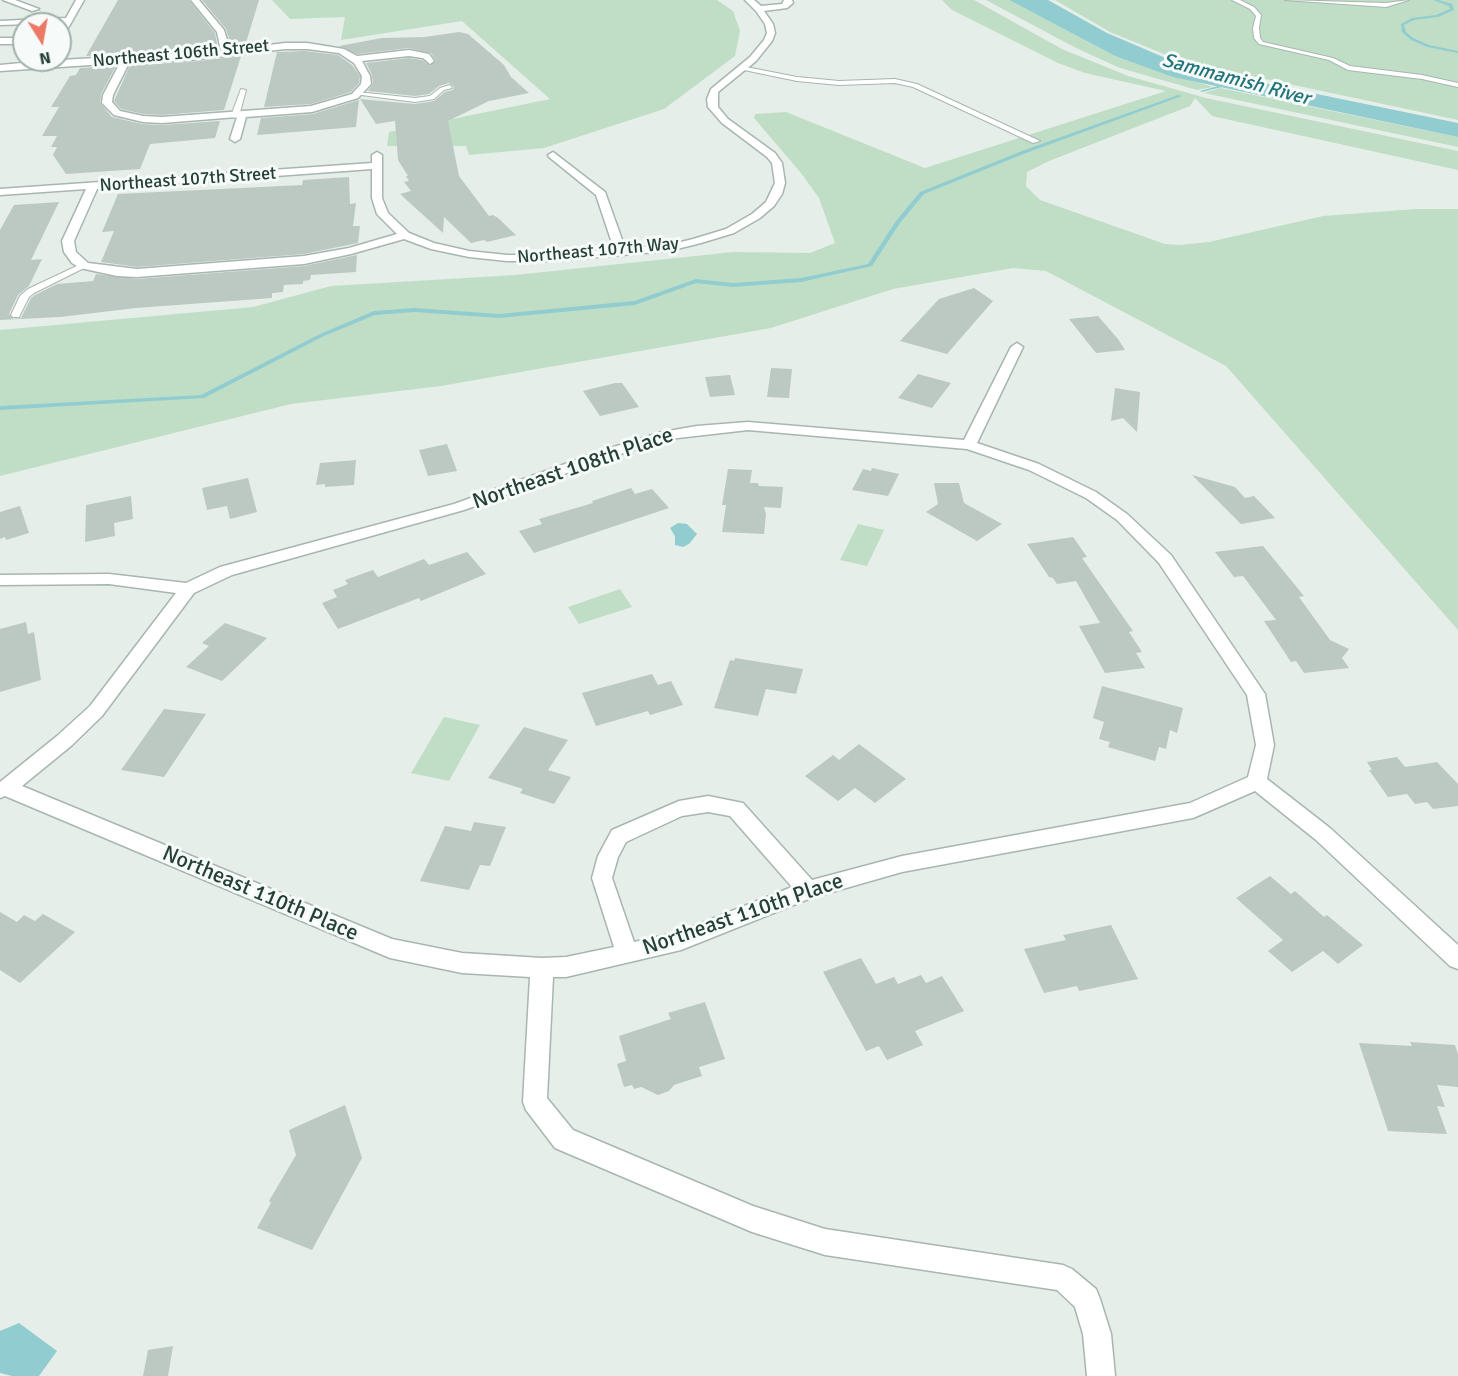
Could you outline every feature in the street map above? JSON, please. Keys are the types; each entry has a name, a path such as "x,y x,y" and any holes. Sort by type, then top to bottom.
{"street":[{"path":"7,0 36,9"},
{"path":"72,15 80,0"},
{"path":"195,0 221,32 226,53"},
{"path":"741,68 764,48 771,33 759,9 749,0"},
{"path":"759,9 784,6 789,3 788,0"},
{"path":"0,28 4,23"},
{"name":"Northeast 106th Street","path":"72,61 226,53 285,46 326,48 340,51 354,59"},
{"path":"126,60 108,95 107,103 117,113 123,115 162,120 312,109 356,95 366,84 366,76 354,59 409,53 426,56 430,62"},
{"name":"Northeast 107th Way","path":"405,235 431,246 469,255 548,258 669,248 698,242 730,231 756,216 777,194 780,183 777,163 762,147 718,115 712,99 714,91 741,68"},
{"path":"235,139 239,115"},
{"path":"553,155 601,194 621,252"},
{"name":"Northeast 107th Street","path":"0,192 92,187 377,161 377,198 383,214 405,235"},
{"path":"92,187 68,241 70,252 76,261 84,266 117,272 137,273 304,260 351,251 405,235"},
{"path":"969,445 1017,347"},
{"name":"Northeast 108th Place","path":"188,589 226,571 459,507 609,453 667,435 748,426 969,445 1034,467 1091,495 1122,517 1165,559 1256,694 1265,746 1257,782"},
{"path":"0,580 109,579 188,589 96,711 64,741 3,789"},
{"path":"1257,782 1323,834 1458,958"},
{"name":"Northeast 110th Place","path":"3,789 390,948 462,963 542,968 566,967 681,941 808,890 902,864 1193,810 1257,782"},
{"path":"627,954 602,878 608,856 619,836 680,809 708,804 736,809 808,890"},
{"path":"542,968 535,1102 564,1139 752,1219 825,1242 1064,1278 1086,1299 1097,1334 1101,1376"}],"lane":[{"path":"1234,0 1252,8 1259,16 1256,28 1257,38 1261,43 1331,59 1348,68 1422,77 1458,85"},
{"path":"1288,0 1386,5 1406,0"},
{"path":"741,68 797,79 839,83 895,81 915,86 1036,141"},
{"path":"356,95 415,100 432,98 442,89 450,87"},
{"path":"239,115 243,90"},
{"path":"16,315 25,296 31,291 84,266"}],"green space":[{"path":"272,0 717,0 733,11 740,31 735,56 664,109 544,148 469,155 466,146 387,146 389,132 550,99 462,21 341,40 345,17 290,19"},
{"path":"942,0 974,0 1062,49 1128,76 1206,98 1458,151 1458,170 1212,116 1195,98 1190,106 1049,161 1027,172 1026,186 1040,200 1165,244 1179,245 1209,242 1323,216 1416,209 1458,209 1458,630 1226,366 1046,271 1013,268 893,289 771,328 441,386 291,404 0,476 0,330 253,307 331,286 515,275 733,252 810,253 835,243 819,198 754,118 755,114 786,112 925,168 1166,91 1085,73 1058,63 952,10"},
{"path":"986,0 1009,0 1115,56 1213,87 1197,90 1120,68 1076,48"},
{"path":"1055,0 1458,0 1458,120 1181,61 1110,32"},
{"path":"1220,88 1458,137 1458,147 1204,93"},
{"path":"858,524 884,530 867,566 840,560"},
{"path":"620,589 632,607 579,624 568,607"},
{"path":"444,717 480,725 449,781 411,773"}],"water":[{"name":"Sammamish River","path":"1009,0 1048,0 1107,33 1175,62 1273,85 1458,123 1458,137 1173,77 1115,56"},
{"path":"678,523 687,524 697,534 689,544 683,547 675,545 675,536 670,528"},
{"path":"19,1323 57,1351 39,1376 12,1376 0,1373 0,1331"}],"building":[{"path":"118,0 189,0 215,33 218,49 86,56"},
{"path":"202,0 259,0 245,46 232,48 226,29"},
{"path":"459,32 468,34 504,65 511,77 529,93 489,101 448,121 459,176 489,216 493,215 498,218 516,235 487,242 484,240 471,243 444,217 443,233 400,194 411,191 404,182 409,181 406,176 408,176 398,160 395,121 376,124 360,99 415,104 434,101 445,92 453,90 454,87 449,83 439,86 429,94 415,96 368,91 373,84 372,75 366,63 409,58 422,60 430,66 436,61 431,53 409,48 357,54 339,46 382,38 425,37"},
{"path":"305,51 338,55 352,65 360,76 359,83 351,92 311,104 264,107 277,52"},
{"path":"241,56 224,110 162,115 143,114 121,109 114,101 130,65 190,62"},
{"path":"116,66 101,94 100,103 112,117 142,124 162,125 220,121 215,138 150,144 140,169 66,174 53,155 57,147 51,147 57,136 42,136 59,107 51,107 70,76 76,75 80,68"},
{"path":"359,100 356,127 257,135 261,118 313,114"},
{"path":"349,177 350,204 356,203 353,226 360,226 358,243 304,254 137,267 101,262 114,231 102,232 118,194 302,185 303,180"},
{"path":"59,202 31,260 42,259 29,286 18,295 9,314 13,319 21,318 31,298 35,295 57,284 93,281 96,274 137,279 304,266 357,255 356,272 311,275 310,280 303,281 303,284 284,285 283,292 272,293 272,298 136,308 60,317 0,320 0,230 14,205"},
{"path":"974,288 993,301 947,354 900,341 939,299"},
{"path":"1098,316 1125,350 1096,353 1069,319"},
{"path":"771,368 792,369 789,398 767,397"},
{"path":"918,374 951,383 932,408 898,398"},
{"path":"730,375 735,395 710,397 705,377"},
{"path":"622,383 639,407 600,416 583,391"},
{"path":"1115,388 1140,392 1137,432 1123,418 1111,421"},
{"path":"447,444 457,471 428,476 419,450"},
{"path":"356,460 354,485 325,487 325,484 316,485 320,463"},
{"path":"872,468 899,474 888,496 852,490 863,469 871,471"},
{"path":"728,469 752,470 750,483 758,483 759,486 783,487 781,508 764,507 766,514 764,534 722,532 726,505 722,505"},
{"path":"1192,475 1235,487 1245,498 1254,496 1275,518 1241,524"},
{"path":"248,478 257,512 230,519 227,506 207,510 202,488"},
{"path":"934,483 959,483 964,503 1002,524 977,541 926,512 938,504"},
{"path":"631,488 635,494 652,489 669,508 534,553 519,531 542,524 539,519 593,503 592,501"},
{"path":"131,496 133,519 114,523 115,536 85,542 86,505"},
{"path":"20,506 29,533 6,540 5,537 0,539 0,512"},
{"path":"1073,537 1087,557 1082,558 1133,631 1129,632 1142,652 1136,653 1145,668 1105,673 1079,626 1100,623 1076,581 1057,584 1053,578 1049,577 1027,544"},
{"path":"1263,546 1304,596 1299,597 1330,640 1349,649 1342,658 1349,668 1304,673 1296,661 1291,662 1264,621 1276,620 1243,576 1234,577 1215,552"},
{"path":"467,552 486,574 421,601 419,598 338,629 322,603 337,597 333,590 348,584 345,580 373,570 378,577 424,559 429,565"},
{"path":"26,622 28,634 34,632 41,680 0,692 0,629"},
{"path":"225,623 267,638 222,681 186,667 209,646 202,643"},
{"path":"735,658 803,669 796,694 766,689 758,716 714,708 730,660 734,661"},
{"path":"652,674 658,685 671,681 683,705 650,715 648,711 596,726 582,693"},
{"path":"1102,686 1183,708 1177,733 1170,730 1166,749 1159,747 1155,761 1108,747 1110,742 1099,739 1104,722 1093,718"},
{"path":"164,709 206,714 164,777 121,770"},
{"path":"524,727 568,740 548,770 571,777 554,804 520,793 523,789 488,778"},
{"path":"859,744 906,779 875,803 855,788 838,801 805,776 833,755 839,760"},
{"path":"1397,757 1405,767 1437,762 1458,784 1458,806 1433,809 1427,802 1415,804 1407,794 1388,797 1369,770 1372,770 1367,762"},
{"path":"474,822 506,827 490,866 480,865 469,890 420,881 445,826 471,831"},
{"path":"1270,876 1291,894 1295,891 1324,917 1327,915 1363,945 1338,964 1323,951 1292,972 1268,951 1283,940 1236,898"},
{"path":"0,912 17,922 24,915 35,921 43,914 75,932 20,983 0,970"},
{"path":"1111,925 1138,979 1079,991 1077,986 1044,993 1024,949 1066,940 1063,935"},
{"path":"861,958 876,984 894,977 898,984 921,975 926,983 942,976 964,1011 915,1031 923,1045 887,1060 879,1046 866,1051 823,972"},
{"path":"705,1002 725,1059 699,1067 702,1076 674,1085 669,1091 658,1095 641,1087 634,1089 632,1085 624,1087 617,1064 626,1061 619,1036 671,1019 668,1013"},
{"path":"1410,1042 1455,1045 1458,1054 1458,1087 1437,1085 1445,1107 1437,1106 1447,1134 1388,1131 1359,1043 1412,1046"},
{"path":"345,1105 362,1158 312,1250 257,1228 271,1203 269,1201 296,1155 289,1130"},
{"path":"173,1346 168,1376 143,1376 148,1350"}],"waterway":[{"path":"1435,0 1451,5 1452,10 1437,16 1413,19 1402,25 1404,32 1412,39 1428,46 1458,52"},
{"name":"Sammamish River","path":"1202,91 1225,85"},
{"path":"0,408 202,397 322,335 374,313 415,310 499,316 635,303 696,281 733,285 801,280 870,265 898,222 922,193 1024,152 1180,96"}]}
